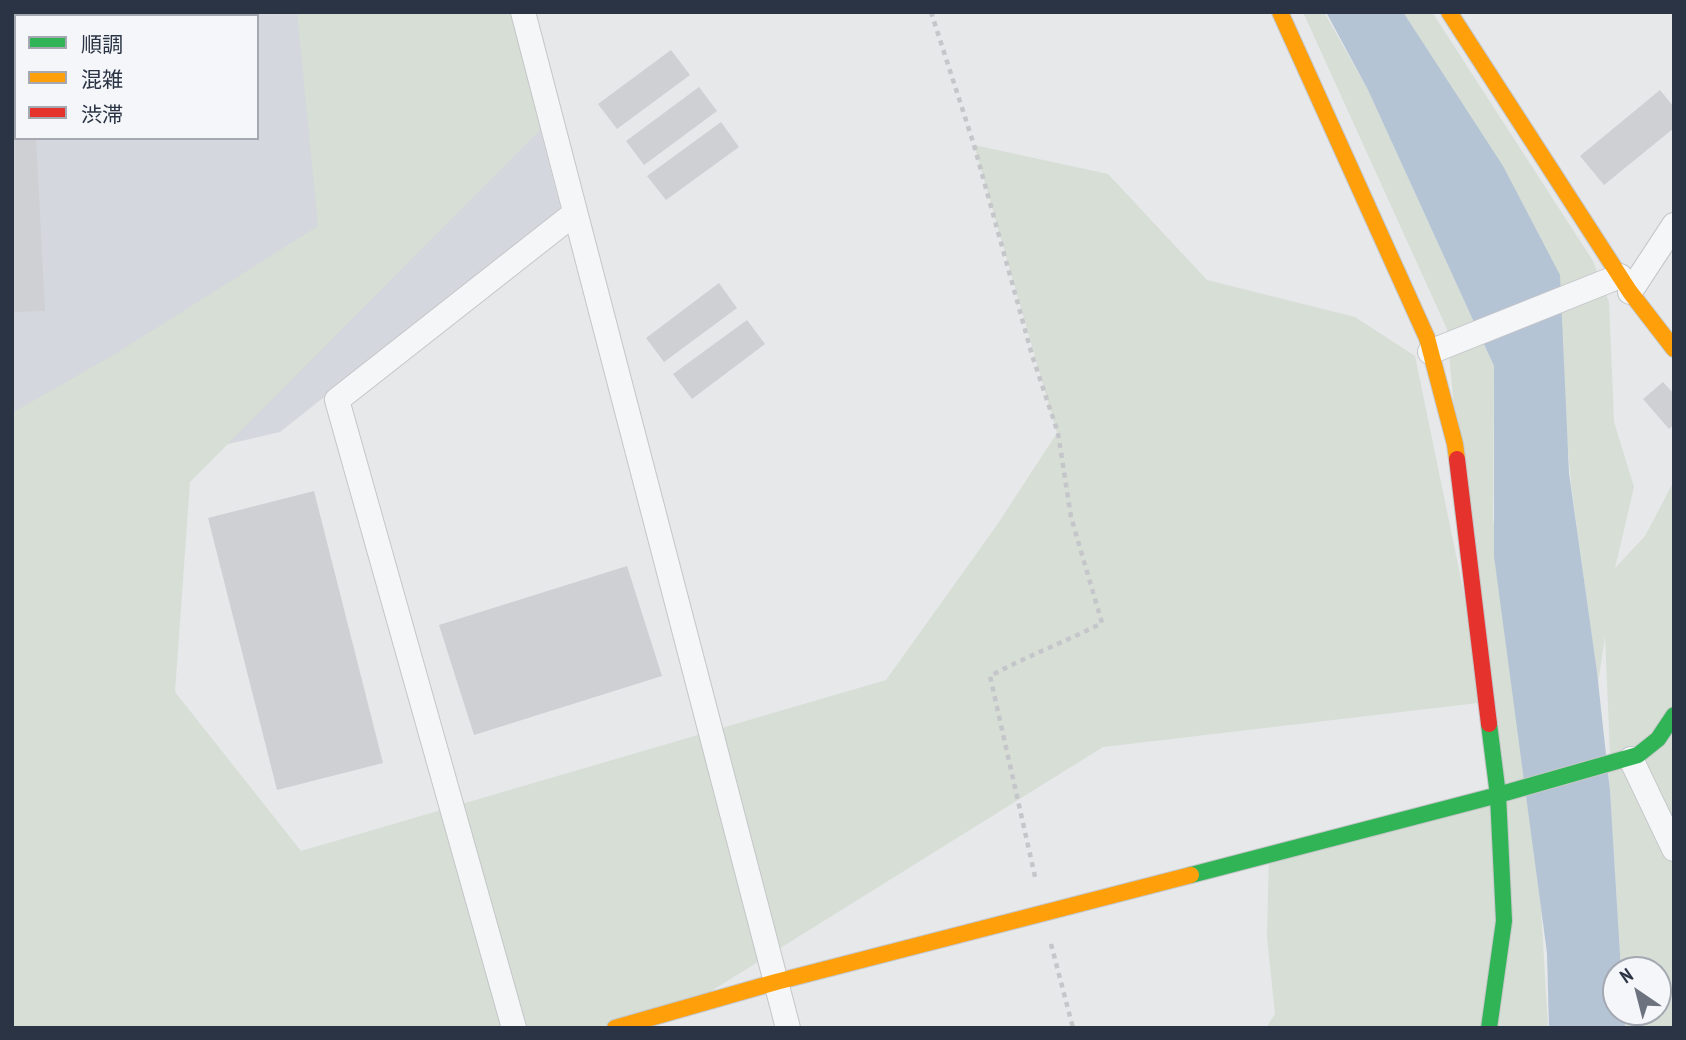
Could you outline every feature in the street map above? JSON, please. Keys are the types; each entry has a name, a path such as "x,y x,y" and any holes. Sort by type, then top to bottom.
{"street":[{"path":"523,12 788,1028"},
{"path":"1280,12 1423,329 1455,444 1503,793 1504,921 1489,1028"},
{"path":"1449,12 1625,284 1674,349"},
{"path":"513,1028 337,400 575,213"},
{"path":"1430,352 1585,290 1625,284 1674,225"},
{"path":"615,1028 776,982 1503,793 1624,759 1659,742 1674,715"},
{"path":"1624,759 1674,849"}],"path":[{"path":"931,12 974,145 1032,355 1058,433 1071,517 1102,623 990,676 1042,913 1073,1028"}],"shaded area":[{"path":"12,12 510,12 561,210 280,432 12,494"},
{"path":"297,12 523,12 550,120 190,482 175,692 301,851 886,680 997,525 1057,433 974,145 1108,174 1207,280 1355,317 1415,356 1484,691 1462,499 1447,329 1303,12 1324,12 1368,90 1494,366 1493,518 1541,908 1548,1028 1266,1028 1275,1014 1267,937 1269,854 1498,795 1486,702 1103,747 684,1008 611,1028 12,1028 12,413 115,354 318,226"},
{"path":"1401,12 1432,12 1593,261 1609,302 1614,422 1634,487 1615,568 1645,536 1674,481 1674,835 1610,753 1605,636 1598,683 1571,484 1552,261"},
{"path":"1608,762 1635,768 1674,849 1674,1028 1625,1026 1672,1026 1672,956 1620,956"}],"water":[{"path":"1326,12 1403,12 1503,166 1560,275 1569,473 1597,672 1610,791 1620,956 1602,956 1602,1026 1625,1028 1549,1028 1547,953 1494,556 1494,366 1368,90"}],"building":[{"path":"12,12 30,12 14,14 14,140 36,140 45,311 12,312"},
{"path":"671,50 690,75 617,129 598,104"},
{"path":"699,87 717,111 644,165 626,141"},
{"path":"1660,90 1674,107 1674,128 1604,185 1580,156"},
{"path":"721,122 739,147 666,200 647,176"},
{"path":"719,283 737,308 664,362 646,338"},
{"path":"747,320 765,344 692,399 673,374"},
{"path":"1663,382 1674,394 1674,425 1669,429 1643,399"},
{"path":"314,491 383,763 277,790 208,518"},
{"path":"627,566 662,676 474,735 439,625"}],"traffic: fast":[{"path":"1191,875 1498,795 1638,755 1658,739 1674,715"},
{"path":"1489,724 1498,795 1504,921 1489,1028"}],"traffic: slow":[{"path":"1280,12 1427,338 1457,459"},
{"path":"1449,12 1630,292 1674,349"},
{"path":"615,1028 776,982 1191,875"}],"traffic: jam":[{"path":"1457,459 1489,724"}]}
